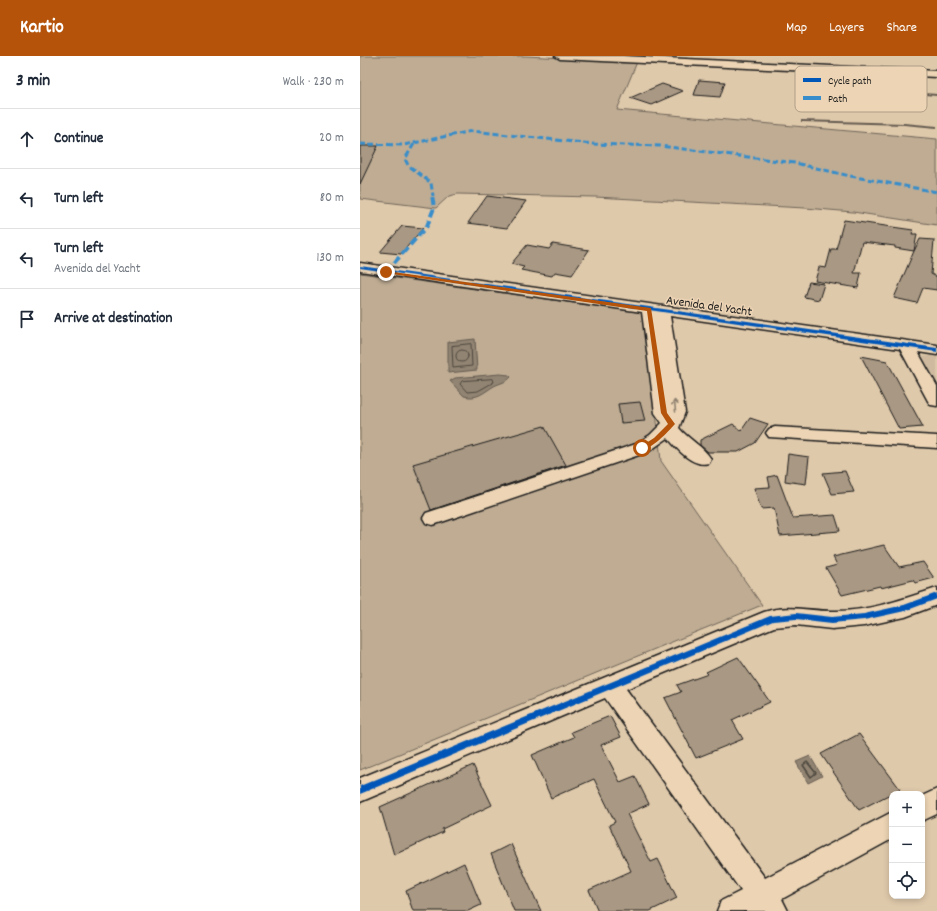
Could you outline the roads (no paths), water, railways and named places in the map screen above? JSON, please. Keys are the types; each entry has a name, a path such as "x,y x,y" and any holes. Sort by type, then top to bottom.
{"street":[{"path":"560,56 795,67"},
{"path":"927,74 937,74"},
{"name":"Avenida del Yacht","path":"360,268 937,350"},
{"path":"656,310 664,372 664,413 670,426 681,442 702,459"},
{"path":"906,346 937,401"},
{"path":"433,518 642,448 670,426"},
{"path":"775,433 937,442"},
{"path":"360,790 772,618 796,616 832,620 864,617 905,608 937,596"},
{"path":"610,686 767,903"},
{"path":"925,807 937,801"},
{"path":"731,911 767,903 889,827"}],"water":[{"path":"475,339 477,370 448,373 448,342"},
{"path":"500,374 509,375 511,377 480,395 473,397 464,396 450,381 455,378"},
{"path":"810,756 822,776 808,783 796,762"}],"waterway":[{"path":"927,94 937,95"},
{"path":"802,121 904,124 937,127"}]}
